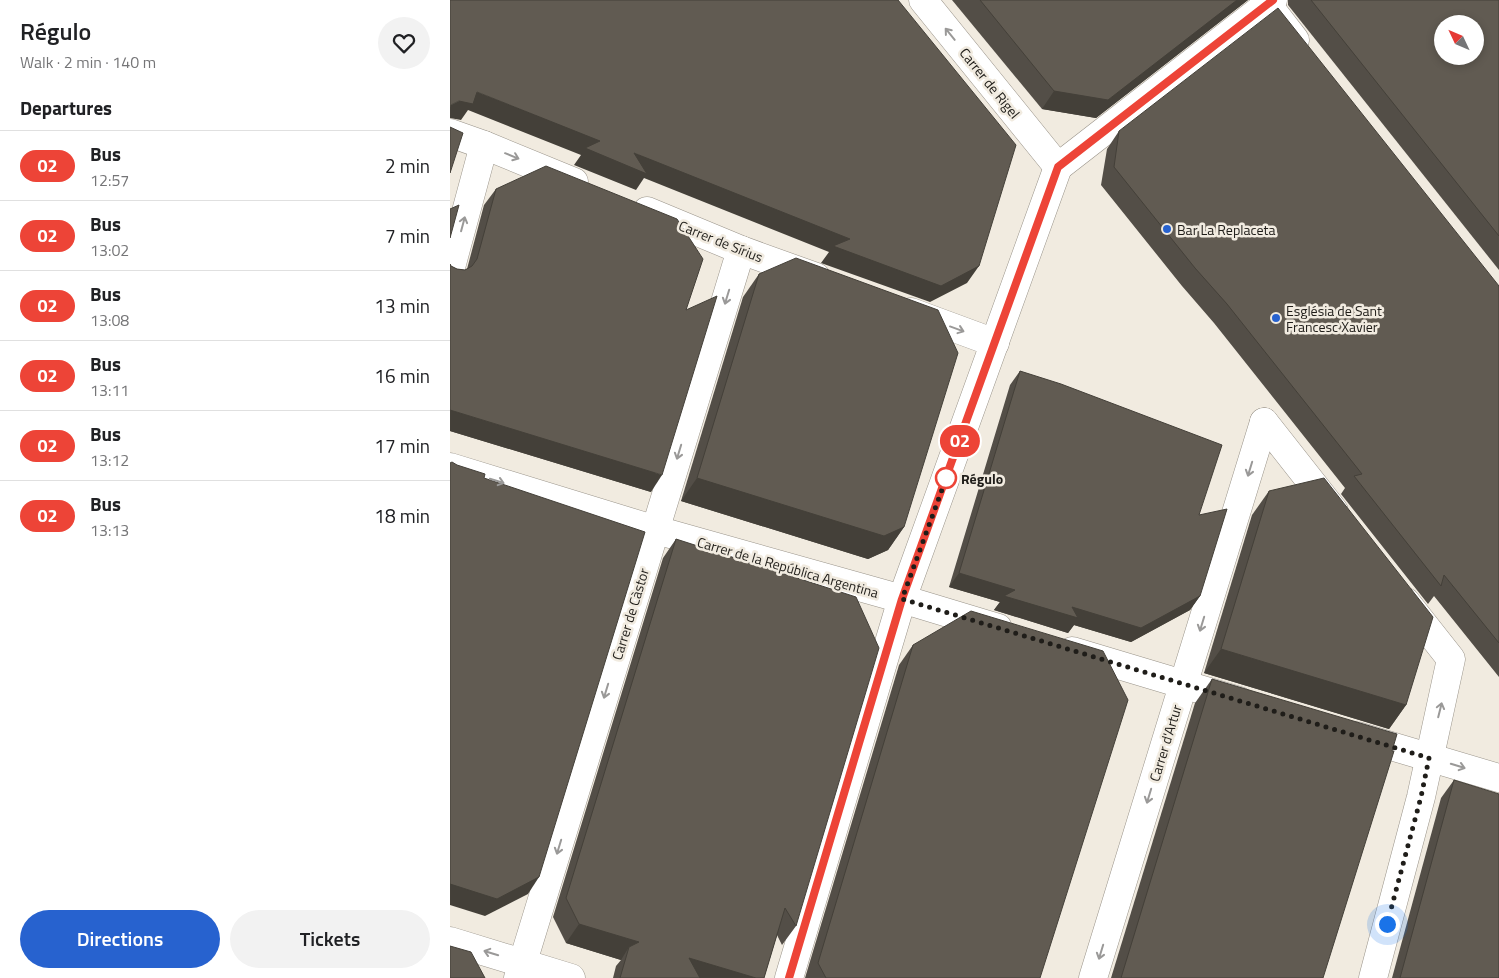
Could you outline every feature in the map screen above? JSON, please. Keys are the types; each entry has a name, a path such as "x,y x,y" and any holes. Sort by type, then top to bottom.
{"street":[{"name":"Carrer de Rigel","path":"923,0 1058,167"},
{"path":"789,978 902,599 1058,167 1268,2 1310,58"},
{"path":"450,133 595,190"},
{"path":"450,271 484,145"},
{"name":"Carrer de Sírius","path":"622,201 742,250 835,284"},
{"name":"Carrer de Càstor","path":"521,971 742,250"},
{"path":"892,305 995,342"},
{"name":"Carrer d'Artur","path":"1093,978 1264,422 1348,529"},
{"name":"Carrer de la República Argentina","path":"450,467 656,530 902,599 1024,636"},
{"path":"1373,978 1421,797 1451,660 1391,583"},
{"path":"1052,644 1259,707"},
{"path":"1334,730 1499,778"},
{"path":"450,940 521,971 571,978"}],"building":[{"path":"450,0 898,0 1016,145 979,266 941,286 833,246 850,239 634,153 647,174 585,148 600,141 477,92 473,104 459,101 450,107"},
{"path":"980,0 1237,0 1108,100 1054,91"},
{"path":"1311,0 1499,0 1499,236"},
{"path":"1278,8 1499,286 1499,643 1444,575 1441,586 1354,476 1362,474 1227,304 1195,268 1114,167 1119,131"},
{"path":"450,127 463,133 450,173"},
{"path":"546,166 677,219 703,259 686,310 717,296 662,475 450,410 450,264 457,269 465,270 472,266 477,259 496,189"},
{"path":"459,205 450,238 450,209"},
{"path":"796,258 938,310 958,353 904,527 884,536 697,478 759,274"},
{"path":"1020,371 1061,384 1222,445 1199,515 1227,509 1200,596 1141,628 1072,607 1078,618 1004,596 1015,590 959,573"},
{"path":"452,462 485,474 484,478 645,532 539,877 497,899 450,884 450,463"},
{"path":"1324,478 1433,617 1406,705 1221,649 1269,491"},
{"path":"676,539 856,597 879,648 796,926 785,908 764,978 756,978 689,958 700,978 620,978 629,947 639,942 579,924 566,898"},
{"path":"971,611 1103,651 1128,700 1040,978 826,978 818,963 913,645"},
{"path":"1212,679 1397,734 1392,751 1394,751 1323,978 1121,978"},
{"path":"1454,780 1499,794 1499,978 1400,978"},
{"path":"450,946 471,952 485,978 450,978"}],"bus line":[{"name":"02","path":"789,978 902,599 1058,167 1273,0"}],"place":[{"name":"Bar La Replaceta","path":"1167,229"},
{"name":"Església de Sant Francesc Xavier","path":"1276,318"},
{"name":"Régulo","path":"946,478"}],"route":[{"path":"946,478 947,476 902,599 1429,758 1421,797 1387,924"}]}
